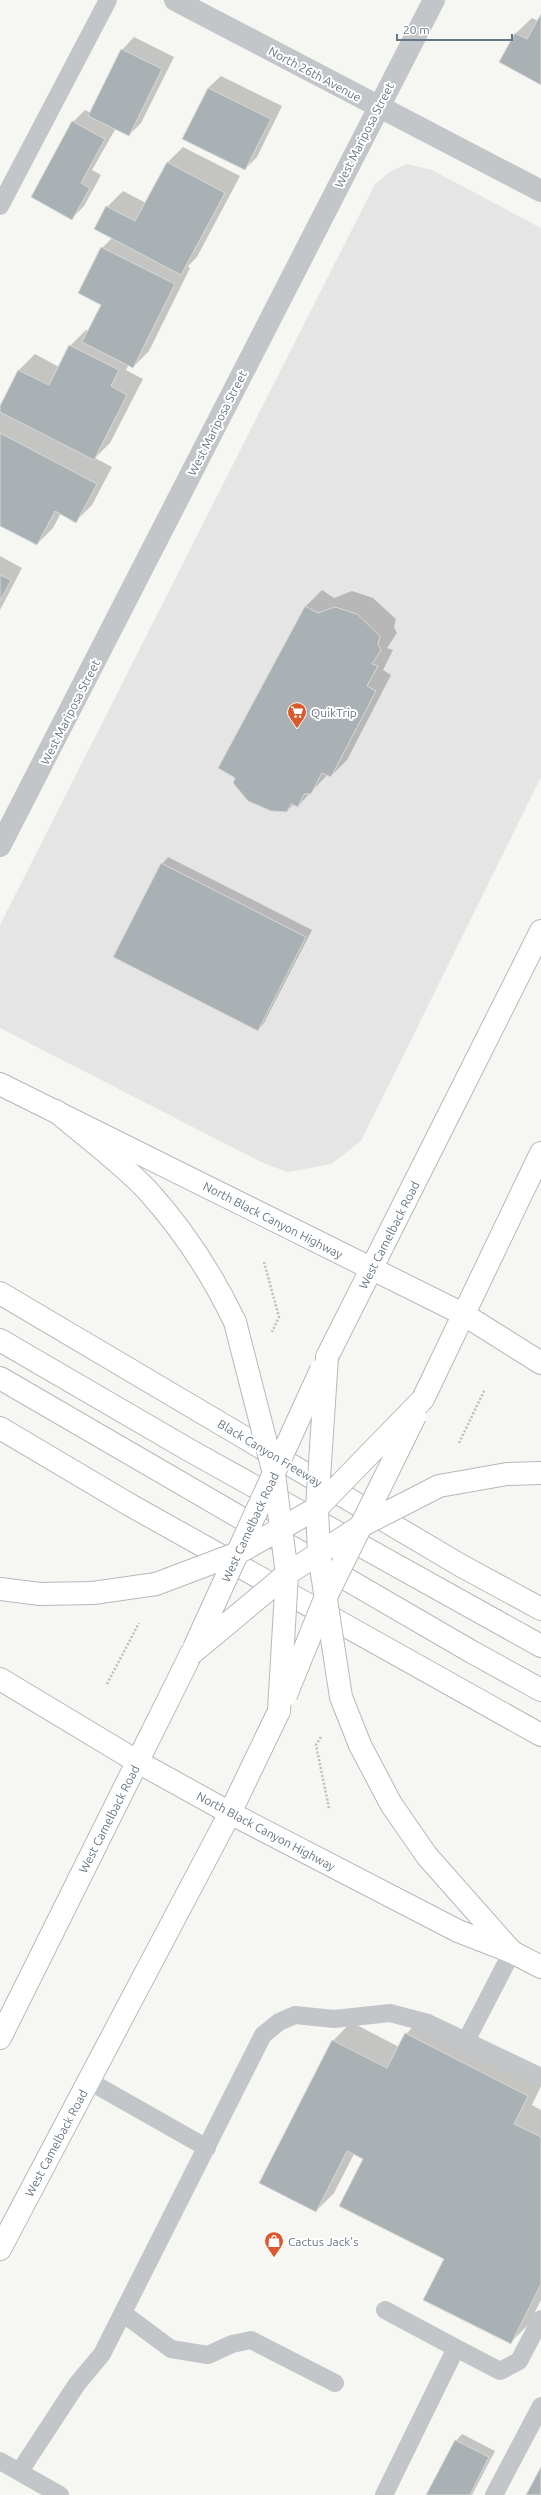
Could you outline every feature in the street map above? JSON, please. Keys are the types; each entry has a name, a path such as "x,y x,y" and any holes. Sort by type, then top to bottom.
{"main road":[{"name":"West Camelback Road","path":"0,2038 191,1654 327,1357 541,931"},
{"name":"North Black Canyon Highway","path":"0,1084 463,1314 541,1363"},
{"path":"56,1112 147,1190 162,1207 186,1236 215,1280 235,1322 274,1474 287,1574 279,1711"},
{"name":"West Camelback Road","path":"0,2249 230,1813 279,1711 325,1599 541,1153"},
{"name":"Black Canyon Freeway","path":"0,1293 460,1565 541,1609"},
{"path":"0,1340 196,1454 541,1646"},
{"path":"327,1357 317,1508 319,1554 340,1697 360,1745 391,1804 427,1856 512,1952"},
{"path":"0,1378 472,1652 541,1690"},
{"path":"0,1589 40,1594 93,1593 156,1584 238,1554 317,1508 423,1399"},
{"path":"0,1428 130,1505 541,1735"},
{"path":"191,1654 287,1574 361,1526 440,1486 507,1474 541,1473"},
{"name":"North Black Canyon Highway","path":"0,1679 138,1762 230,1813 458,1931 512,1952 541,1967"}],"street":[{"name":"North 26th Avenue","path":"175,0 541,191"},
{"name":"West Mariposa Street","path":"0,846 434,0"}],"lane":[{"path":"0,206 108,0"},
{"path":"466,2041 512,1952"},
{"path":"20,2471 77,2384 102,2354 124,2314 263,2035 278,2022 295,2015 334,2019 390,2013 428,2023 541,2077"},
{"path":"89,2082 207,2148"},
{"path":"385,2310 500,2371 518,2362 541,2319"},
{"path":"124,2314 171,2348 208,2355 232,2344 251,2340 335,2383"},
{"path":"384,2495 456,2348"},
{"path":"494,2495 541,2406"},
{"path":"0,2461 60,2495"}],"path":[{"path":"264,1262 279,1317 272,1332"},
{"path":"459,1443 485,1389"},
{"path":"107,1684 139,1623"},
{"path":"320,1737 316,1745 329,1808"}],"shaded area":[{"path":"407,164 432,170 541,228 541,777 361,1141 331,1164 288,1172 263,1163 0,1028 0,925 375,184 391,171"}],"building":[{"path":"541,14 541,85 499,62 515,33 527,39"},
{"path":"121,49 162,69 129,136 88,116"},
{"path":"208,88 271,119 245,170 182,139"},
{"path":"72,121 105,139 81,183 90,188 72,220 31,197"},
{"path":"167,162 225,193 181,275 94,229 106,206 135,221"},
{"path":"101,247 175,284 133,368 82,342 101,305 78,293"},
{"path":"69,345 119,370 111,386 127,395 94,460 0,412 0,406 18,370 49,385"},
{"path":"0,433 97,484 76,523 55,511 37,545 0,526"},
{"path":"0,575 11,580 0,601"},
{"name":"QuikTrip","path":"305,606 318,613 335,607 357,614 380,636 378,644 381,650 372,664 378,666 367,686 376,691 331,777 322,773 311,794 304,794 298,807 291,804 287,812 271,811 248,801 233,783 235,778 218,768"},
{"path":"161,863 306,937 258,1031 113,957"},
{"path":"405,2033 528,2096 514,2124 541,2137 541,2284 511,2344 423,2300 444,2259 339,2206 363,2159 347,2151 316,2212 259,2183 332,2040 387,2068"},
{"path":"455,2440 489,2457 470,2495 426,2495"},
{"path":"541,2467 541,2495 526,2495"}],"place":[{"name":"QuikTrip","path":"297,729"},
{"name":"Cactus Jack's","path":"274,2258"}]}
